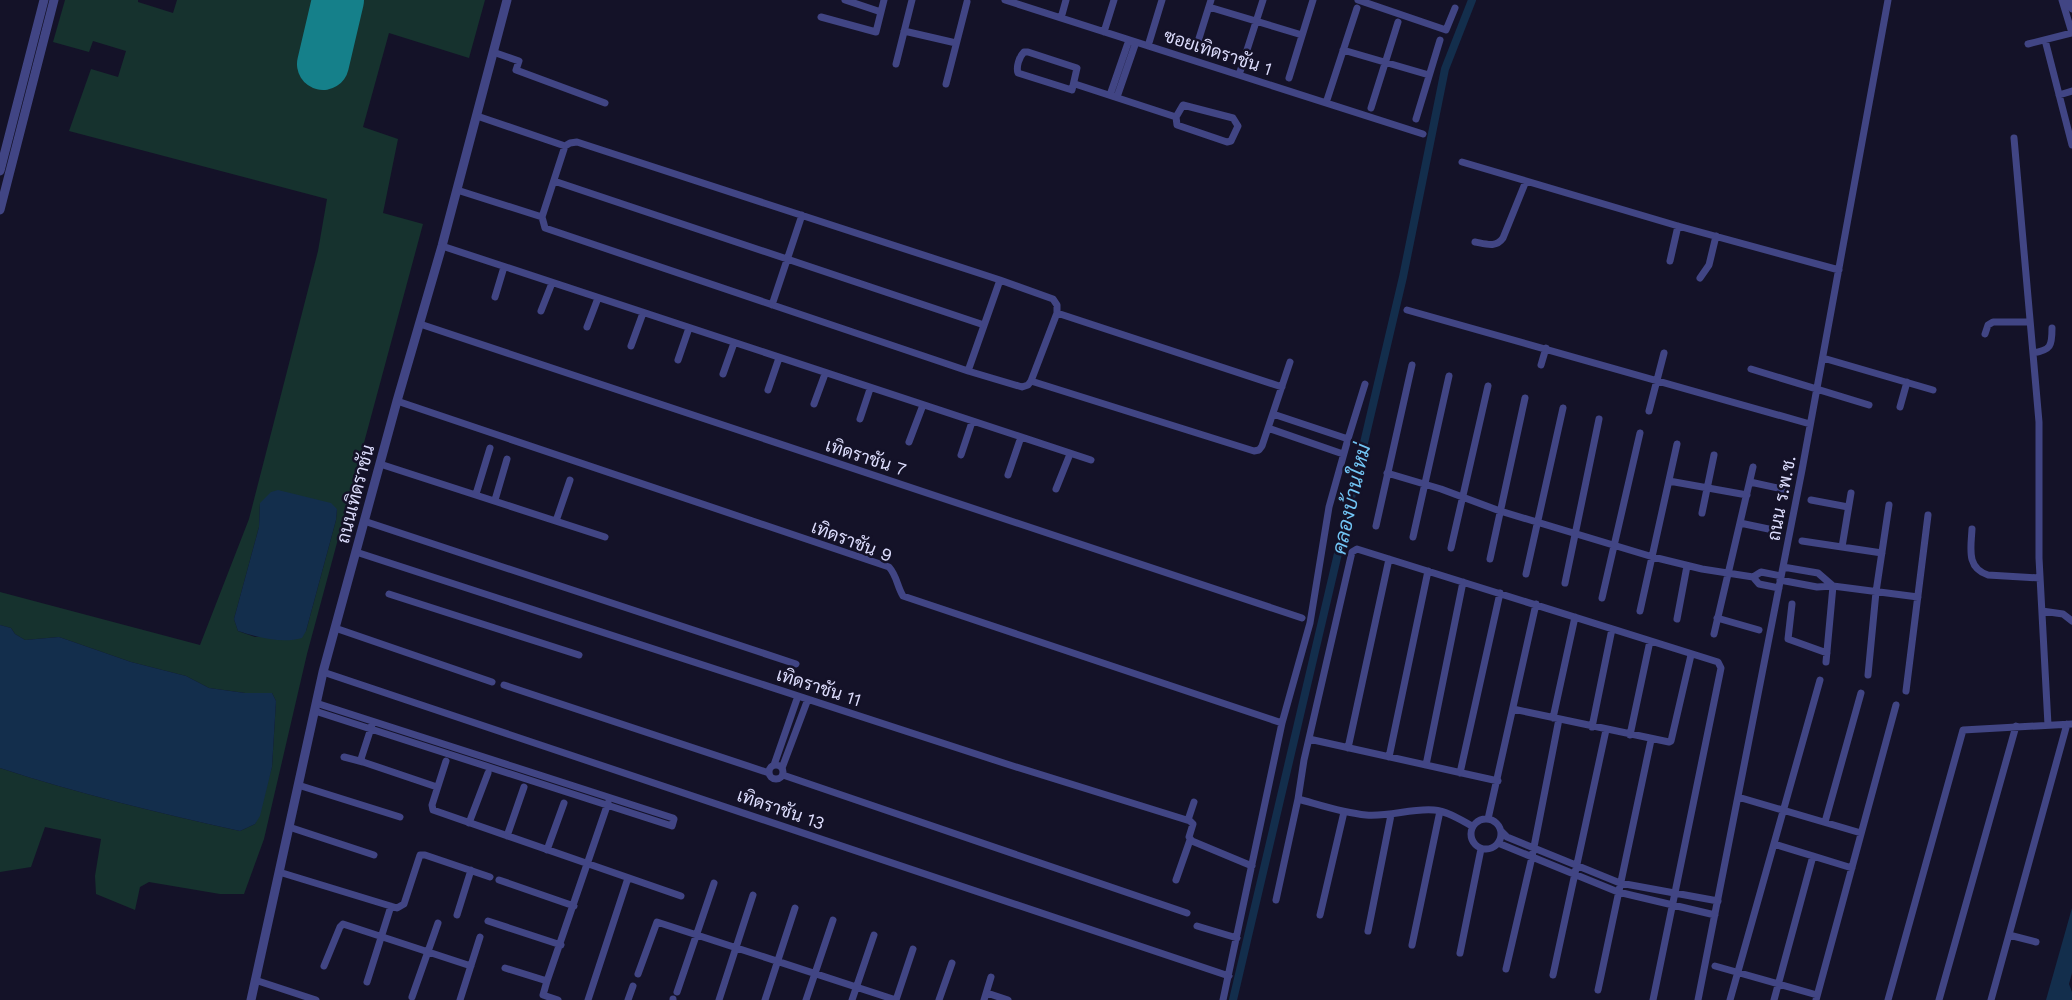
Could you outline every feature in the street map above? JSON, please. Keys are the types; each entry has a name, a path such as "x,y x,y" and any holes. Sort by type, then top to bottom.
{"street":[{"path":"0,171 44,0"},
{"path":"0,210 54,0"},
{"name":"ถนนเทิดราชัน","path":"251,1000 323,672 397,400 442,246 507,0"},
{"path":"845,0 881,12"},
{"path":"821,17 876,32 884,0"},
{"path":"896,64 912,0"},
{"name":"ซอยเทิดราชัน 1","path":"1005,0 1423,134"},
{"path":"1060,18 1066,0"},
{"path":"1104,32 1114,0"},
{"path":"1148,46 1162,0"},
{"path":"1239,75 1263,0"},
{"path":"1289,78 1313,0"},
{"name":"ถนน ร.พ.ช.","path":"1698,1000 1817,389 1888,0"},
{"path":"2028,44 2072,33 2062,0"},
{"path":"2069,0 2072,9"},
{"path":"946,84 967,2"},
{"path":"1196,48 1210,3 1256,21 1302,34"},
{"path":"1326,103 1357,4 1446,30 1455,8"},
{"path":"1371,108 1398,22"},
{"path":"904,31 956,43"},
{"path":"1416,119 1440,40"},
{"path":"2045,40 2072,145"},
{"path":"1114,96 1132,41"},
{"path":"1343,50 1430,75"},
{"path":"493,52 519,61 516,70 605,103"},
{"path":"1028,52 1074,66 1077,72 1075,84 1069,91 1020,75 1017,70 1020,56 1028,52"},
{"path":"1075,84 1176,117"},
{"path":"2059,95 2072,91"},
{"path":"1182,105 1188,105 1233,118 1238,126 1234,138 1227,142 1177,125 1176,117 1182,105"},
{"path":"477,116 565,146"},
{"path":"2014,138 2039,422 2040,578 2048,725"},
{"path":"577,142 1000,280 1053,299 1057,305 1057,313 1031,381 1022,387 968,371 545,228 542,218 554,181 565,146 577,142"},
{"path":"1462,162 1678,226 1839,270"},
{"path":"554,181 984,326"},
{"path":"1475,242 1494,245 1499,243 1526,181"},
{"path":"457,190 542,218"},
{"path":"772,305 802,215"},
{"path":"1670,261 1678,226"},
{"path":"1700,278 1709,265 1716,236"},
{"path":"442,246 1091,460"},
{"path":"495,297 504,267"},
{"path":"968,371 1000,280"},
{"path":"541,311 552,283"},
{"path":"587,327 598,298"},
{"path":"1407,310 1810,424"},
{"path":"631,346 643,313"},
{"path":"1057,313 1281,387"},
{"path":"1985,334 1988,325 1993,322 2030,322"},
{"name":"เทิดราชัน 7","path":"420,324 1302,618"},
{"path":"678,360 689,328"},
{"path":"2033,353 2046,351 2050,346 2052,328"},
{"path":"723,374 734,343"},
{"path":"1541,365 1546,348"},
{"path":"1649,411 1664,353"},
{"path":"768,390 779,358"},
{"path":"1822,358 1933,390"},
{"path":"1031,381 1254,452 1262,446 1290,362"},
{"path":"1376,526 1412,365"},
{"path":"1751,369 1869,405"},
{"path":"814,404 825,374"},
{"path":"1413,537 1449,376"},
{"path":"1900,407 1907,382"},
{"path":"1223,1000 1282,723 1310,624 1329,507 1365,384"},
{"path":"1451,548 1488,386"},
{"path":"860,419 870,388"},
{"path":"1490,559 1525,398"},
{"name":"เทิดราชัน 9","path":"397,400 889,567 895,574 898,589 903,596 1282,723"},
{"path":"909,442 922,405"},
{"path":"1526,574 1563,408"},
{"path":"1273,414 1348,439"},
{"path":"1565,583 1599,419"},
{"path":"961,455 972,422"},
{"path":"1268,428 1343,454"},
{"path":"1602,598 1640,433"},
{"path":"1008,475 1021,438"},
{"path":"1640,611 1677,444"},
{"path":"476,494 490,448"},
{"path":"1056,489 1070,454"},
{"path":"1702,513 1714,455"},
{"path":"495,500 507,459"},
{"path":"380,464 604,537"},
{"path":"1714,633 1753,467"},
{"path":"1387,473 1500,511 1653,557 1688,566 1753,577 1759,584 1780,581"},
{"path":"556,521 570,480"},
{"path":"1669,481 1747,495"},
{"path":"1750,482 1787,490"},
{"path":"1842,547 1851,493"},
{"path":"1811,500 1848,507"},
{"path":"1868,675 1876,591 1889,505"},
{"path":"1906,691 1928,515"},
{"path":"364,521 795,664"},
{"path":"1740,523 1778,531"},
{"path":"1972,529 1971,560 1980,573 2040,578"},
{"path":"1802,541 1882,553"},
{"path":"1276,900 1309,739 1352,552 1357,549 1718,662 1721,668 1653,1000"},
{"name":"เทิดราชัน 11","path":"356,552 1013,766 1188,820"},
{"path":"1348,748 1389,559"},
{"path":"1677,619 1688,566"},
{"path":"1783,567 1818,573 1833,586"},
{"path":"1389,757 1428,571"},
{"path":"1753,577 1761,572 1780,581 1817,587 1833,586 1918,597"},
{"path":"1426,765 1463,582"},
{"path":"1826,662 1833,586"},
{"path":"1460,773 1500,593"},
{"path":"389,594 579,655"},
{"path":"1488,819 1536,604"},
{"path":"1792,604 1788,639 1827,653"},
{"path":"2042,611 2062,614 2072,621"},
{"path":"1506,969 1532,857 1575,617"},
{"path":"1718,618 1758,630"},
{"path":"335,628 492,682"},
{"path":"1592,726 1612,629"},
{"path":"1630,735 1650,641"},
{"path":"1513,709 1651,740 1671,741 1691,655"},
{"name":"เทิดราชัน 13","path":"323,672 1229,976"},
{"path":"1730,1000 1820,680"},
{"path":"504,685 769,773 775,780 780,779 783,772 808,699"},
{"path":"1825,822 1861,693"},
{"path":"769,773 770,768 774,765 798,696"},
{"path":"1715,966 1817,998 1896,705"},
{"path":"315,707 374,720 674,821 671,827 371,729 315,707"},
{"path":"363,762 361,759 374,720"},
{"path":"1888,1000 1963,730 2069,724 1991,1000"},
{"path":"1939,1000 2016,726"},
{"path":"1553,975 1606,730"},
{"path":"1309,739 1498,782"},
{"path":"1598,990 1651,740"},
{"path":"344,757 437,787"},
{"path":"446,761 432,805 434,810 681,896"},
{"path":"774,765 778,765 783,772 1187,913"},
{"path":"469,823 488,773"},
{"path":"298,785 400,817"},
{"path":"507,836 524,786"},
{"path":"1738,797 1861,833"},
{"path":"558,1000 542,997 610,798"},
{"path":"1298,800 1365,815 1391,815 1422,810 1440,811 1472,826"},
{"path":"547,850 564,802"},
{"path":"1176,880 1190,840 1193,824 1188,820 1194,802"},
{"path":"1412,945 1440,811"},
{"path":"1320,915 1344,812"},
{"path":"1368,931 1391,815"},
{"path":"1501,831 1498,843 1490,849 1481,849 1472,840 1472,826 1479,820 1488,819 1496,822 1507,837 1620,883 1718,901"},
{"path":"289,827 374,855"},
{"path":"1190,840 1252,866"},
{"path":"1498,843 1618,892 1715,915"},
{"path":"1774,844 1852,868"},
{"path":"1460,953 1481,849"},
{"path":"279,872 397,908 404,904 420,855 490,877"},
{"path":"1774,1000 1814,856"},
{"path":"457,915 471,870"},
{"path":"588,1000 628,878"},
{"path":"500,880 574,906"},
{"path":"674,997 714,883"},
{"path":"719,1000 753,895"},
{"path":"367,982 391,906"},
{"path":"765,1000 795,908"},
{"path":"806,1000 832,920"},
{"path":"488,921 561,945"},
{"path":"638,974 657,922 896,1000 913,949"},
{"path":"412,997 438,923"},
{"path":"324,966 343,924 471,966"},
{"path":"1197,926 1237,938"},
{"path":"852,1000 874,935"},
{"path":"2009,935 2036,942"},
{"path":"460,1000 480,937"},
{"path":"939,1000 952,963"},
{"path":"505,968 547,981"},
{"path":"991,977 985,996 1008,1000"},
{"path":"255,980 316,1000"},
{"path":"628,1000 633,986"}],"green space":[{"path":"65,0 138,0 138,2 173,13 177,0 324,0 308,65 335,72 353,0 485,0 469,58 389,33 363,127 398,139 383,213 423,224 307,654 264,839 244,894 220,894 149,882 140,887 135,910 96,894 95,876 101,839 45,827 31,867 0,872 0,768 119,802 240,831 255,824 272,767 276,701 272,693 245,693 209,688 186,676 131,662 59,637 25,640 15,634 11,628 0,625 0,592 200,645 249,519 318,251 327,199 69,131 91,69 118,77 126,51 93,41 89,52 53,42","holes":["260,503 337,509 306,631 255,637 238,631 234,619 259,527"]}],"water":[{"path":"278,490 331,503 337,509 306,631 302,638 294,640 270,639 238,631 234,619 259,527 260,503 271,492"},
{"path":"0,625 11,628 15,634 25,640 59,637 131,662 186,676 209,688 245,693 272,693 276,701 272,767 260,816 255,824 240,831 119,802 0,768"},
{"path":"2072,908 2072,973 2069,984 2072,1000 2046,1000"}],"waterway":[{"name":"คลองบ้านใหม่","path":"1233,1000 1403,277 1445,69 1472,0"}],"runway":[{"path":"323,64 338,0"}]}
